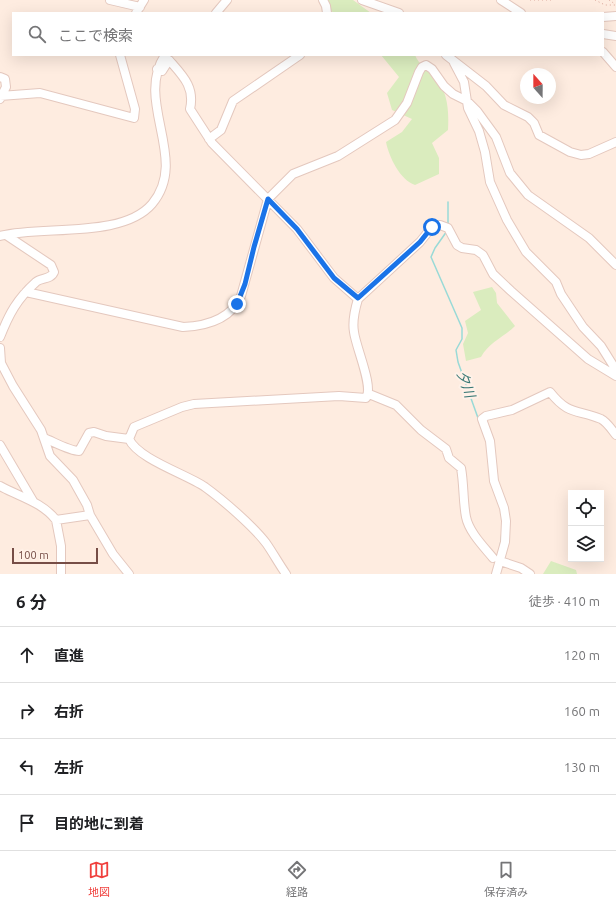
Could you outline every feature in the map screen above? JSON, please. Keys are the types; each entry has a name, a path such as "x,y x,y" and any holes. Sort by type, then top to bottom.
{"street":[{"path":"110,0 140,7"},
{"path":"217,12 227,0"},
{"path":"323,0 327,12"},
{"path":"362,0 396,12"},
{"path":"501,0 519,12"},
{"path":"604,17 616,16"},
{"path":"604,34 616,36"},
{"path":"604,53 616,67"},
{"path":"0,97 40,93 134,118 135,110 120,56"},
{"path":"3,235 121,223 135,218 152,204 162,188 166,165 154,95 157,69 164,56"},
{"path":"210,139 221,130 233,101 299,56"},
{"path":"447,56 454,63 486,86 504,105 528,117 534,123 538,135 570,152 581,155 589,154 616,142"},
{"path":"157,69 162,71 169,60 190,86 192,101 190,109 210,139 297,229 334,278 358,298"},
{"path":"454,63 464,82 468,108 479,130 485,152 490,182 507,220 526,252 556,282 561,294 583,327 601,346 616,370"},
{"path":"26,292 183,327 196,326 226,316 237,304 245,284 268,199 293,174 338,156 395,120 407,103 422,66 426,65 432,69 444,86 453,94 467,101 496,137 510,174 528,195 589,238 616,264"},
{"path":"0,77 5,80 6,87 0,97"},
{"path":"286,574 265,542 205,487 147,456 131,444 129,439 134,427 182,407 206,403 348,397 366,398 369,394 369,385 359,356 354,332 354,311 358,298 420,242 432,227 440,225 448,228 457,244 462,248 476,250 483,255 493,274 511,291 588,358 616,376"},
{"path":"0,337 15,303 37,280 50,277 54,272 51,265 3,235"},
{"path":"0,348 1,363 12,386 41,430 50,456 73,480 87,505 90,515 113,554 129,574"},
{"path":"496,574 497,560 505,542 504,508 494,481 490,441 482,419 512,410 550,392 559,403 575,412 602,420 616,435"},
{"path":"369,394 396,405 421,430 446,449 449,458 461,468 466,518 479,541 497,560 521,568 530,574"},
{"path":"44,438 65,446 72,451 79,451 89,433 94,432 106,436 129,439"},
{"path":"0,444 33,501 52,515 56,520 61,546 61,574"},
{"path":"0,486 24,499 33,501"},
{"path":"56,520 90,515"}],"path":[{"path":"530,0 554,0"},
{"path":"595,0 605,5 616,5"},
{"path":"609,0 616,5"}],"green space":[{"path":"325,0 353,0 370,12 332,12"},
{"path":"382,56 416,56 421,64 439,82 447,101 448,130 432,143 439,158 439,174 415,185 400,173 387,148 386,142 402,132 412,119 392,110 387,93 399,77"},
{"path":"492,287 496,293 497,303 515,326 488,347 481,357 466,361 463,344 468,333 465,321 481,310 473,292"},
{"path":"551,561 576,570 577,574 543,574"}],"waterway":[{"name":"夕川","path":"448,202 448,226"},
{"name":"夕川","path":"447,231 435,248 431,257 462,328 462,339 456,350 458,362 483,432"},
{"name":"夕川","path":"500,547 502,533"}],"route":[{"path":"237,304 245,284 268,199 297,229 334,278 358,298 420,242 432,227"}]}
